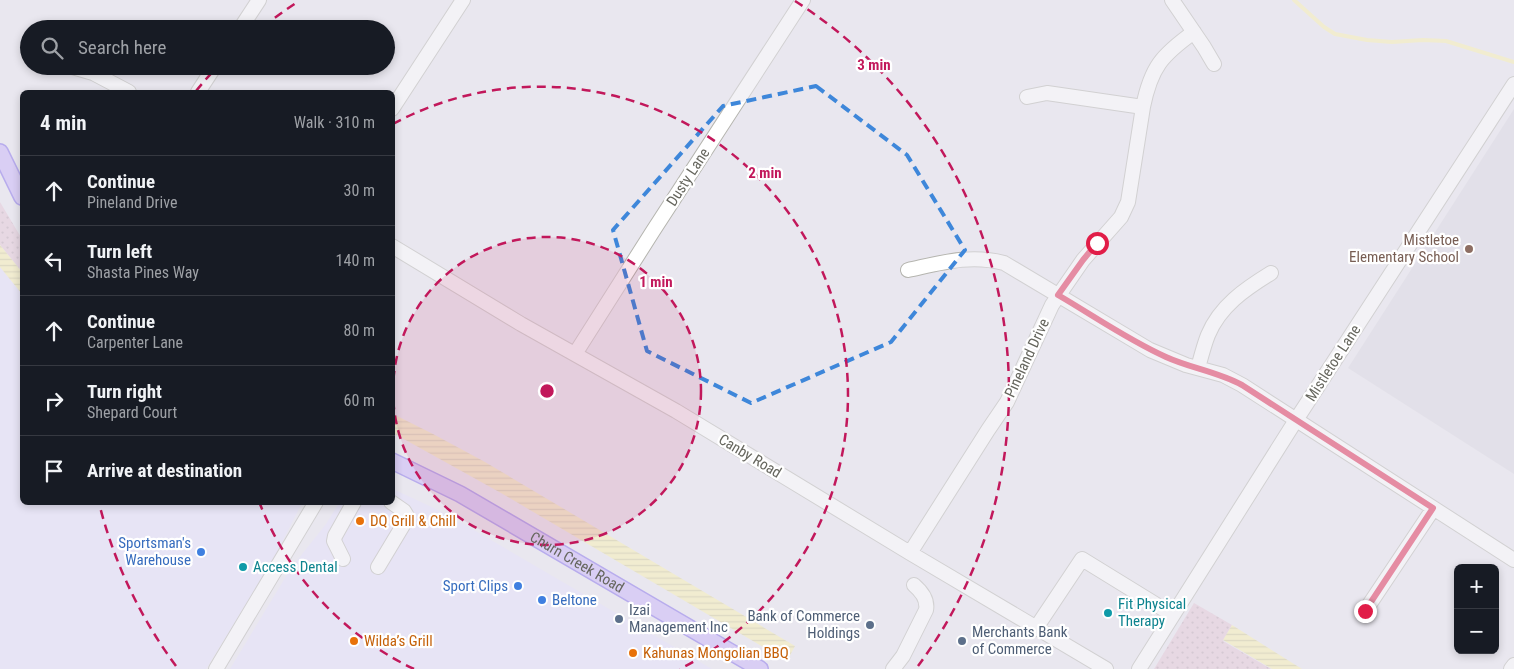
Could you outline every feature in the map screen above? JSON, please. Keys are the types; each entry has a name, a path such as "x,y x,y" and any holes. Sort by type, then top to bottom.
{"main road":[{"path":"0,152 20,193"},
{"name":"Churn Creek Road","path":"395,463 460,494 760,669"}],"street":[{"path":"246,20 259,0"},
{"path":"395,104 463,0"},
{"name":"Dusty Lane","path":"575,354 803,0"},
{"path":"1172,0 1214,64"},
{"name":"Pineland Drive","path":"910,553 1007,402 1041,327 1058,295 1083,260 1114,226 1125,209 1131,185 1146,92 1158,65 1172,48 1194,32"},
{"path":"97,75 125,90"},
{"path":"199,90 209,75"},
{"name":"Mistletoe Lane","path":"1139,669 1296,420 1514,84"},
{"path":"1027,96 1047,93 1143,107"},
{"name":"Canby Road","path":"395,248 676,411 1106,669"},
{"path":"908,270 959,259 976,258 1004,263 1150,350 1223,376 1242,385 1514,560"},
{"path":"1198,368 1208,336 1227,304 1271,273"},
{"path":"216,669 314,505"},
{"path":"342,558 334,541 352,505"},
{"path":"378,567 407,516 404,511 395,505"},
{"path":"1365,611 1433,508"},
{"path":"1036,628 1082,559 1173,616"},
{"path":"893,669 903,656 926,610 927,605 921,592 914,586"},
{"path":"1512,669 1514,665"}],"highlighted area":[{"path":"816,86 907,155 965,250 891,342 751,403 647,351 613,230 723,106"}],"shaded area":[{"name":"Mistletoe Elementary School","path":"1514,109 1514,474 1348,368"},
{"path":"0,202 20,236 20,270 0,245"},
{"path":"0,245 20,270 20,292 0,267"},
{"path":"0,267 20,292 20,505 301,505 272,562 206,669 0,669"},
{"path":"395,415 485,462 795,646 787,661 501,493 395,434"},
{"path":"395,490 467,526 712,669 230,669 291,568 326,524 338,505 395,505"},
{"path":"1194,603 1232,625 1223,641 1271,669 1154,669"},
{"path":"1232,625 1302,669 1272,669 1223,640"}],"waterway":[{"path":"1294,0 1324,27 1335,34 1392,42 1446,41 1514,62"}],"place":[{"name":"Mistletoe Elementary School","path":"1469,249"},
{"name":"DQ Grill & Chill","path":"360,521"},
{"name":"Sportsman's Warehouse","path":"201,552"},
{"name":"Access Dental","path":"243,567"},
{"name":"Sport Clips","path":"518,586"},
{"name":"Beltone","path":"542,600"},
{"name":"Fit Physical Therapy","path":"1108,613"},
{"name":"Izai Management Inc","path":"619,619"},
{"name":"Bank of Commerce Holdings","path":"870,625"},
{"name":"Wilda’s Grill","path":"354,641"},
{"name":"Merchants Bank of Commerce","path":"962,641"},
{"name":"Kahunas Mongolian BBQ","path":"633,653"}],"route":[{"path":"1097,243 1058,295 1150,350 1186,365 1223,376 1242,385 1433,508 1365,611"}]}
